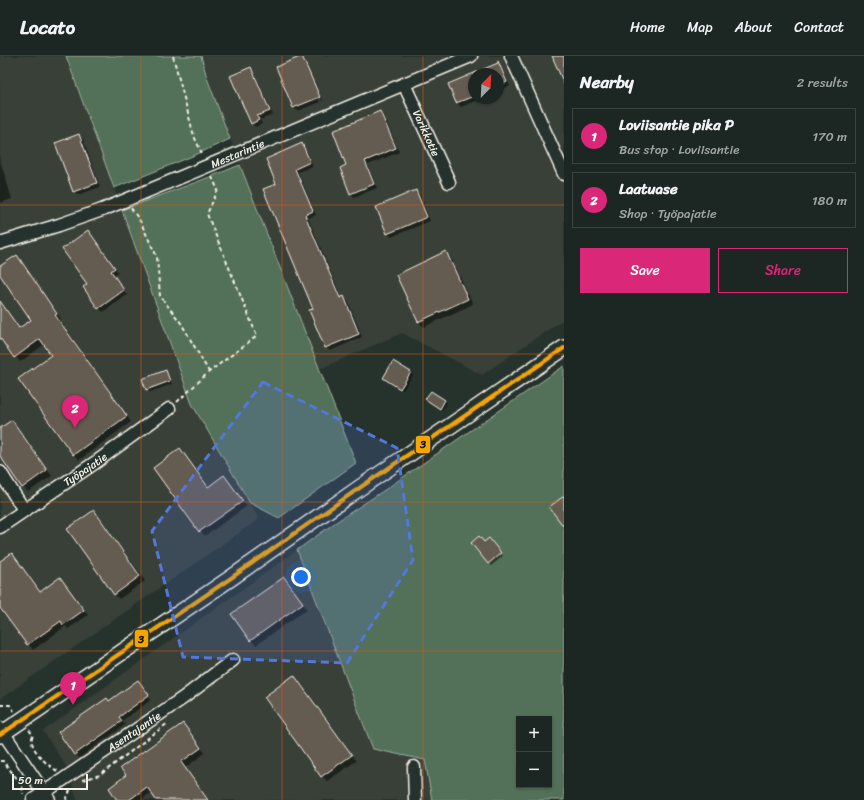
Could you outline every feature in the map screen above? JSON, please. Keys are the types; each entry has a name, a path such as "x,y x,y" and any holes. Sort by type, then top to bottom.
{"main road":[{"path":"1,732 231,578 564,348"}],"street":[{"name":"Mestarintie","path":"0,242 59,225 102,210 471,56"},
{"path":"511,56 564,174"},
{"name":"Varikkotie","path":"404,84 449,182"},
{"name":"Työpajatie","path":"0,527 169,409"},
{"path":"0,472 24,510"},
{"name":"Asentajantie","path":"28,799 47,796 68,782 233,660"},
{"path":"1,732 47,796"},
{"path":"414,767 415,800"}],"path":[{"path":"169,409 209,372 257,336 206,214 218,190 194,136 173,56"},
{"path":"126,199 140,221 157,257 160,296 181,323 209,372"},
{"path":"68,782 77,782 100,775 171,720"},
{"path":"32,735 32,742 36,750 48,766 62,772 68,782 66,800"},
{"path":"0,761 3,761 22,785 28,799"}],"highlighted area":[{"path":"263,382 397,448 413,560 347,663 183,657 152,531"}],"shaded area":[{"path":"0,56 66,56 192,404 259,519 0,699"},
{"path":"201,56 564,56 564,319 482,375 402,333 319,369 208,81"},
{"path":"297,550 373,749 425,760 432,800 77,800 67,768 43,731"}],"green space":[{"path":"66,56 201,56 207,78 230,139 114,188"},
{"path":"240,165 356,463 279,518 250,503 192,404 122,210"},
{"path":"564,366 564,800 432,800 425,760 373,749 297,550"}],"building":[{"path":"302,56 320,97 293,108 276,67"},
{"path":"552,56 564,56 564,84"},
{"path":"498,61 501,68 486,68 498,63"},
{"path":"251,67 270,111 257,116 259,120 251,124 230,76"},
{"path":"504,75 507,82 504,83"},
{"path":"468,76 468,98 456,103 448,84"},
{"path":"380,111 396,148 365,161 374,184 350,194 340,168 346,165 333,131"},
{"path":"79,134 97,183 73,192 55,143"},
{"path":"302,143 310,162 295,169 313,211 305,215 340,298 344,296 359,334 325,348 309,310 313,309 263,189 276,184 266,159"},
{"path":"416,190 427,217 387,234 376,207"},
{"path":"88,230 115,268 111,271 124,290 98,309 83,287 87,284 62,249"},
{"path":"446,251 468,299 418,322 396,275"},
{"path":"17,255 57,314 55,315 127,416 73,455 18,379 51,355 40,339 14,358 0,338 0,301 19,328 31,320 0,275 0,266"},
{"path":"393,361 411,372 400,389 383,378"},
{"path":"166,370 170,381 146,390 142,379"},
{"path":"431,391 445,400 440,409 425,399"},
{"path":"12,420 47,470 22,488 0,456 0,428"},
{"path":"180,448 208,487 224,475 243,501 199,532 153,468"},
{"path":"564,496 564,527 549,507"},
{"path":"94,510 140,576 114,595 67,529"},
{"path":"479,536 484,542 489,538 501,553 488,564 471,543"},
{"path":"12,553 40,592 60,577 84,610 63,625 61,621 27,645 0,608 0,561"},
{"path":"284,577 303,603 250,641 231,614"},
{"path":"294,675 352,755 321,777 264,697"},
{"path":"138,680 149,695 119,717 122,721 74,755 58,732 107,698 109,701"},
{"path":"183,723 201,748 181,762 208,800 156,800 147,787 129,800 117,800 109,788 126,775 120,768"}],"transit line":[{"name":"3","path":"0,735 231,578 564,348"}],"place":[{"name":"Laatuase","path":"75,428"},
{"name":"Loviisantie pika P","path":"73,705"}]}
